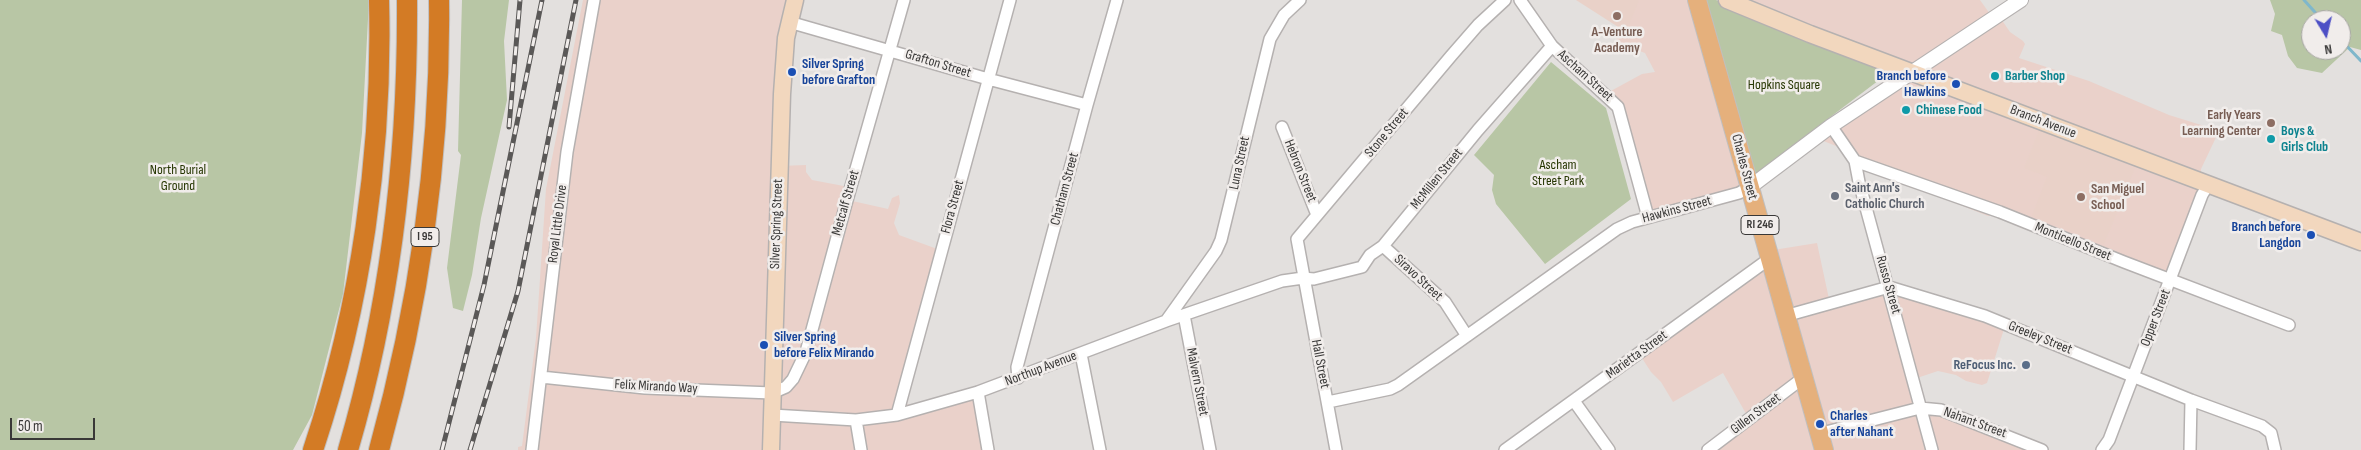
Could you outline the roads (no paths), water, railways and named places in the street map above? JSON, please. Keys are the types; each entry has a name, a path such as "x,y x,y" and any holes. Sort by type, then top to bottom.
{"highway":[{"path":"313,450 340,360 359,267 374,138 379,0"},
{"name":"I 95","path":"348,450 366,385 388,269 399,193 407,66 407,0"},
{"name":"I 95","path":"379,450 402,363 422,260 435,135 440,6"},
{"path":"337,450 366,385"}],"main road":[{"name":"Silver Spring Street","path":"771,450 782,94 789,22 795,0"},
{"name":"Charles Street","path":"1697,0 1821,442"},
{"name":"Branch Avenue","path":"1727,0 1914,73 2361,242"}],"street":[{"name":"Royal Little Drive","path":"532,450 542,377 566,152 594,0"},
{"name":"Metcalf Street","path":"772,392 786,387 794,379 806,352 904,0"},
{"name":"Flora Street","path":"897,415 1010,0"},
{"name":"Chatham Street","path":"1018,378 1017,367 1117,0"},
{"name":"Luna Street","path":"1166,321 1216,251 1221,240 1270,39 1284,15 1300,0"},
{"name":"Stone Street","path":"1303,278 1297,240 1478,24 1505,0"},
{"name":"Ascham Street","path":"1520,0 1552,46 1618,107 1648,218"},
{"name":"Hawkins Street","path":"1328,402 1390,389 1398,385 1618,229 1648,218 1739,193 1750,187 1831,126 1914,73 2021,0"},
{"name":"Grafton Street","path":"789,22 988,79 1087,105"},
{"name":"McMillen Street","path":"1303,278 1314,279 1362,267 1370,255 1383,246 1461,150 1552,46"},
{"name":"Russo Street","path":"1831,126 1855,161 1859,182 1932,450"},
{"name":"Hebron Street","path":"1282,127 1317,215"},
{"name":"Monticello Street","path":"1855,161 2000,212 2289,325"},
{"name":"Opper Street","path":"2102,450 2109,440 2202,195 2208,185"},
{"name":"Siravo Street","path":"1383,246 1445,302 1467,336"},
{"name":"Marietta Street","path":"1505,450 1769,260"},
{"name":"Northup Avenue","path":"772,415 856,420 897,415 978,392 1166,321 1282,281 1303,278"},
{"name":"Hall Street","path":"1303,278 1336,450"},
{"path":"1785,316 1889,287"},
{"name":"Greeley Street","path":"1889,287 1985,316 2268,429 2275,450"},
{"name":"Malvern Street","path":"1184,315 1210,450"},
{"path":"1081,354 1100,450"},
{"name":"Felix Mirando Way","path":"542,377 645,388 772,392"},
{"name":"Gillen Street","path":"1708,450 1803,378"},
{"path":"978,392 988,450"},
{"path":"2190,450 2192,400"},
{"path":"1574,401 1609,450"},
{"name":"Nahant Street","path":"1821,442 1920,408 1941,410 2042,450"},
{"path":"856,420 862,450"}],"waterway":[{"path":"2304,0 2313,10"},
{"path":"2351,50 2361,61"}],"railway":[{"path":"509,127 520,0"},
{"path":"442,450 484,285 542,0"},
{"path":"470,450 518,291 576,0"}],"place":[{"name":"A-Venture Academy","path":"1617,16"},
{"name":"Silver Spring before Grafton","path":"792,72"},
{"name":"Barber Shop","path":"1995,76"},
{"name":"Branch before Hawkins","path":"1956,84"},
{"name":"Chinese Food","path":"1906,110"},
{"name":"Early Years Learning Center","path":"2271,123"},
{"name":"Boys & Girls Club","path":"2271,139"},
{"name":"Saint Ann's Catholic Church","path":"1835,196"},
{"name":"San Miguel School","path":"2081,197"},
{"name":"Branch before Langdon","path":"2311,235"},
{"name":"Silver Spring before Felix Mirando","path":"764,345"},
{"name":"ReFocus Inc.","path":"2026,365"},
{"name":"Charles after Nahant","path":"1820,424"}],"park label":[{"name":"Hopkins Square","path":"1784,85"},
{"name":"Ascham Street Park","path":"1558,174"},
{"name":"North Burial Ground","path":"178,178"}]}
